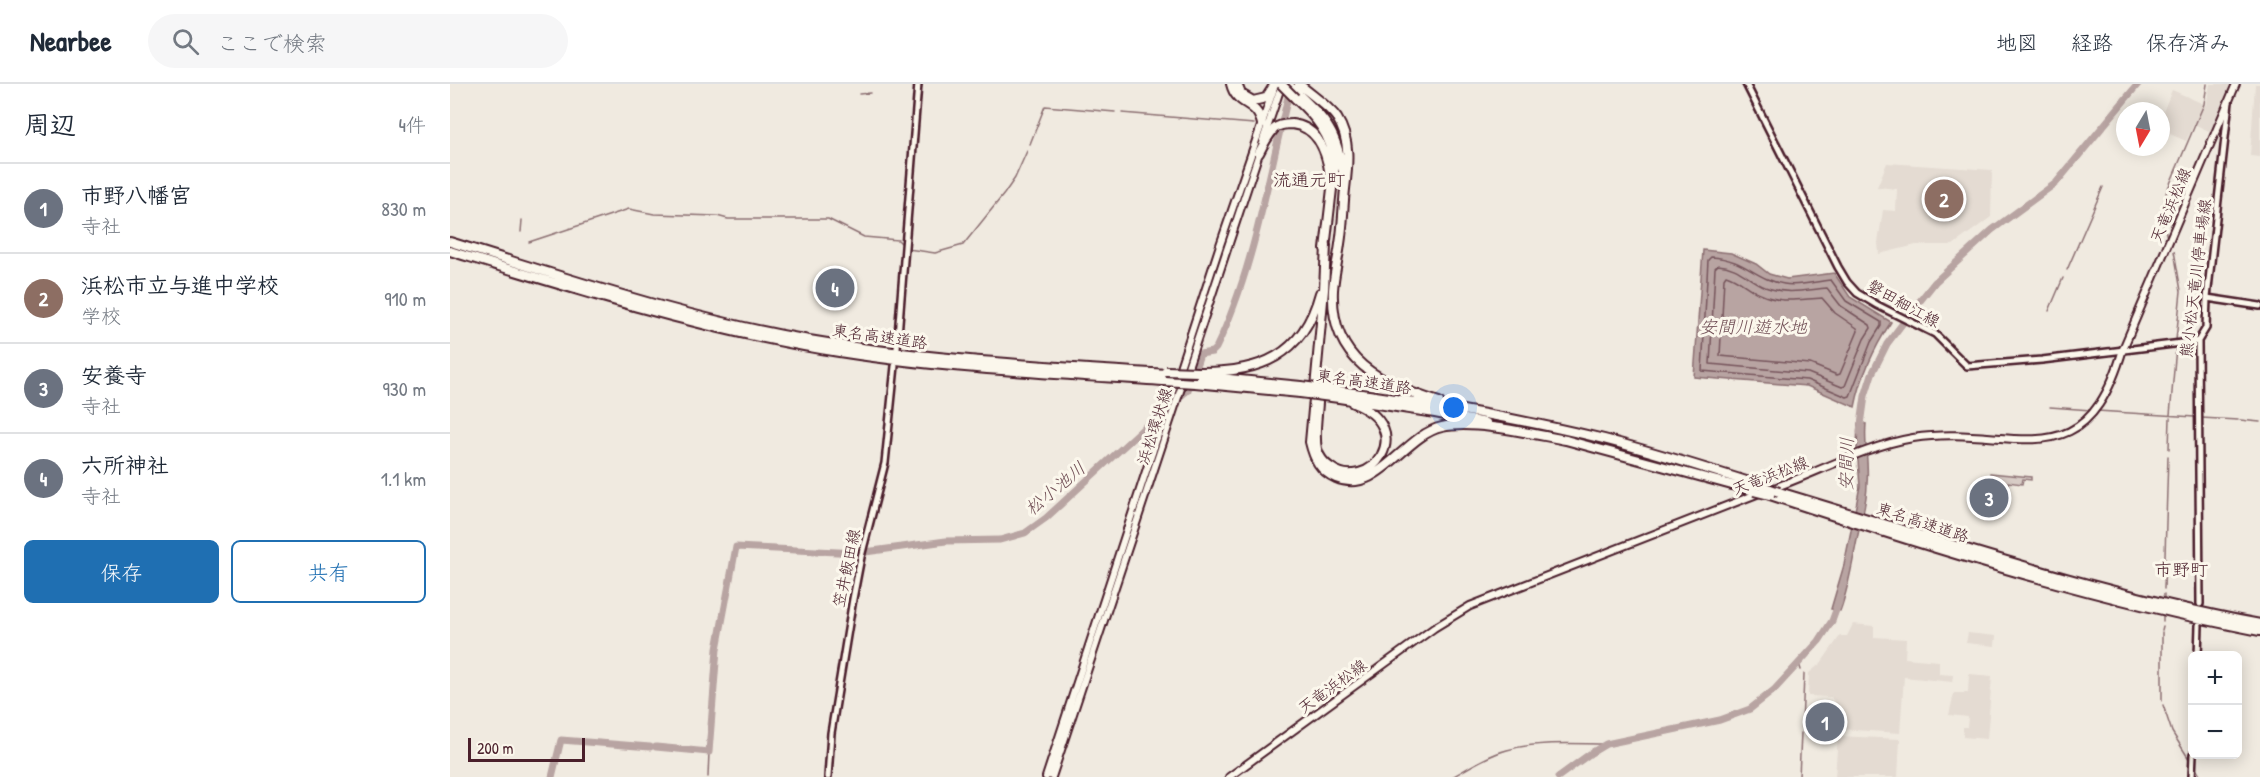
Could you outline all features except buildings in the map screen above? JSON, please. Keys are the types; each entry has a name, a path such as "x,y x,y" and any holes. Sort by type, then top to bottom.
{"highway":[{"path":"1231,84 1237,97 1258,112 1262,124"},
{"path":"1237,84 1241,94 1253,101 1266,98 1275,84"},
{"path":"1281,84 1297,91 1330,140 1335,163 1310,442 1317,462 1330,475 1349,482 1372,477 1426,432 1459,425 1566,440"},
{"path":"1288,84 1318,112 1336,139 1342,160 1345,189 1333,304 1343,341 1361,365 1392,385 1463,410"},
{"path":"1259,153 1278,126 1287,124 1303,127 1319,139 1328,161 1332,183"},
{"name":"東名高速道路","path":"450,243 627,296 775,333 913,355 1165,376"},
{"path":"1197,377 1277,358 1300,338 1316,310 1326,245"},
{"path":"1340,245 1329,295 1317,413 1317,450 1323,461 1342,473 1368,470 1376,464 1383,453 1387,442 1384,431 1372,414 1340,395"},
{"name":"東名高速道路","path":"450,250 675,317 806,347 966,368 1197,377 1463,410 1605,439 1690,468 1765,487 1846,516"},
{"name":"東名高速道路","path":"1340,395 1566,440 1690,468"},
{"name":"東名高速道路","path":"1704,472 1754,491 2034,570 2145,599 2260,624"},
{"name":"東名高速道路","path":"1867,522 2044,580 2144,606 2260,631"}],"main road":[{"name":"浜松環状線","path":"1052,777 1275,84"},
{"name":"浜松環状線","path":"1046,777 1167,410 1180,391 1281,84"},
{"name":"磐田細江線","path":"1746,84 1757,110 1847,282 1861,296 1935,334 1967,366 2042,360 2198,341"},
{"name":"天竜浜松線","path":"1229,777 1434,628 1470,606 1897,441 1935,435 2023,441 2059,436 2086,420 2107,394 2123,349 2236,84"},
{"path":"897,348 918,89"},
{"name":"熊小松天竜川停車場線","path":"2200,604 2198,341 2206,327 2206,298 2229,100"},
{"path":"2206,298 2260,306"},
{"name":"笠井飯田線","path":"828,777 831,734 862,553 885,463 895,366"},
{"path":"2198,651 2199,625"},
{"path":"2192,777 2193,759"}],"shaded area":[{"path":"2210,84 2229,84 2227,100 2213,133 2194,124 2186,141 2170,134 2170,102 2167,102 2172,90 2206,105"},
{"path":"2255,84 2260,84 2260,157 2250,156"},
{"path":"1887,163 1992,170 1991,217 1953,245 1916,245 1879,254 1878,243 1883,210 1896,211 1897,189 1877,187"},
{"path":"1990,473 2031,477 2031,480 2023,479 2022,484 2008,482 2006,493 1995,490 1989,480"},
{"path":"1853,624 1874,626 1874,637 1906,639 1905,658 1939,661 1939,674 1953,675 1952,682 1904,677 1900,733 1839,729 1840,710 1831,697 1808,696 1809,673 1821,663 1840,636 1847,636"},
{"path":"1968,633 1996,636 1995,646 1966,643"},
{"path":"1969,674 1992,676 1987,739 1963,737 1963,727 1967,727 1968,717 1949,715 1954,693 1968,693"},
{"path":"1838,736 1900,739 1898,777 1835,777"}],"water":[{"name":"安間川遊水地","path":"1703,250 1731,253 1756,264 1769,274 1787,279 1834,273 1850,297 1891,322 1869,363 1855,407 1807,386 1694,377"},
{"path":"1858,423 1866,424 1866,496 1849,581 1840,611 1831,609 1844,565 1860,486"}],"waterway":[{"name":"安間川","path":"1860,432 1865,396 1872,374 1887,344 1935,282 1992,230 2056,183 2138,84"},
{"path":"2166,193 2204,104 2207,84"},
{"name":"松小池川","path":"656,747 709,752 717,649 736,547 858,553 946,541 1000,540 1025,533 1046,518 1188,390 1200,354 1212,352 1216,348 1241,286 1251,254 1290,89"},
{"path":"859,94 870,93"},
{"path":"1030,144 1045,106 1115,112"},
{"path":"1122,113 1254,124"},
{"path":"908,249 935,253 963,245 1015,178 1027,151"},
{"path":"2067,270 2103,187"},
{"path":"2165,198 2162,215 2167,238"},
{"path":"529,242 629,209 654,214 717,216 728,219 828,219 864,237 898,240 902,244"},
{"path":"521,232 522,220"},
{"path":"2174,251 2181,291 2176,340"},
{"path":"2049,311 2063,278"},
{"path":"2170,415 2176,347"},
{"path":"2050,407 2091,410"},
{"path":"2097,411 2195,417"},
{"path":"2169,449 2170,418"},
{"path":"2201,418 2238,420"},
{"path":"2240,420 2260,422"},
{"path":"2164,589 2168,456"},
{"name":"安間川","path":"1558,777 1606,744 1720,720 1750,709 1774,690 1819,641 1832,621 1839,602"},
{"path":"2163,615 2163,621"},
{"path":"2162,630 2163,626"},
{"path":"2162,632 2162,701"},
{"name":"安間川","path":"1799,663 1801,670"},
{"path":"1802,727 1804,674"},
{"path":"2163,705 2172,732 2188,757"},
{"path":"1799,777 1801,733"},
{"name":"松小池川","path":"552,777 561,740 650,747"},
{"path":"1452,777 1493,755 1519,747 1606,744"},
{"path":"708,777 709,752"},
{"path":"2197,770 2201,777"}],"place":[{"name":"浜松市立与進中学校","path":"1944,199"},
{"name":"六所神社","path":"835,288"},
{"name":"安養寺","path":"1989,498"},
{"name":"市野八幡宮","path":"1825,722"}],"district":[{"name":"流通元町","path":"1309,179"},
{"name":"市野町","path":"2181,569"}]}
